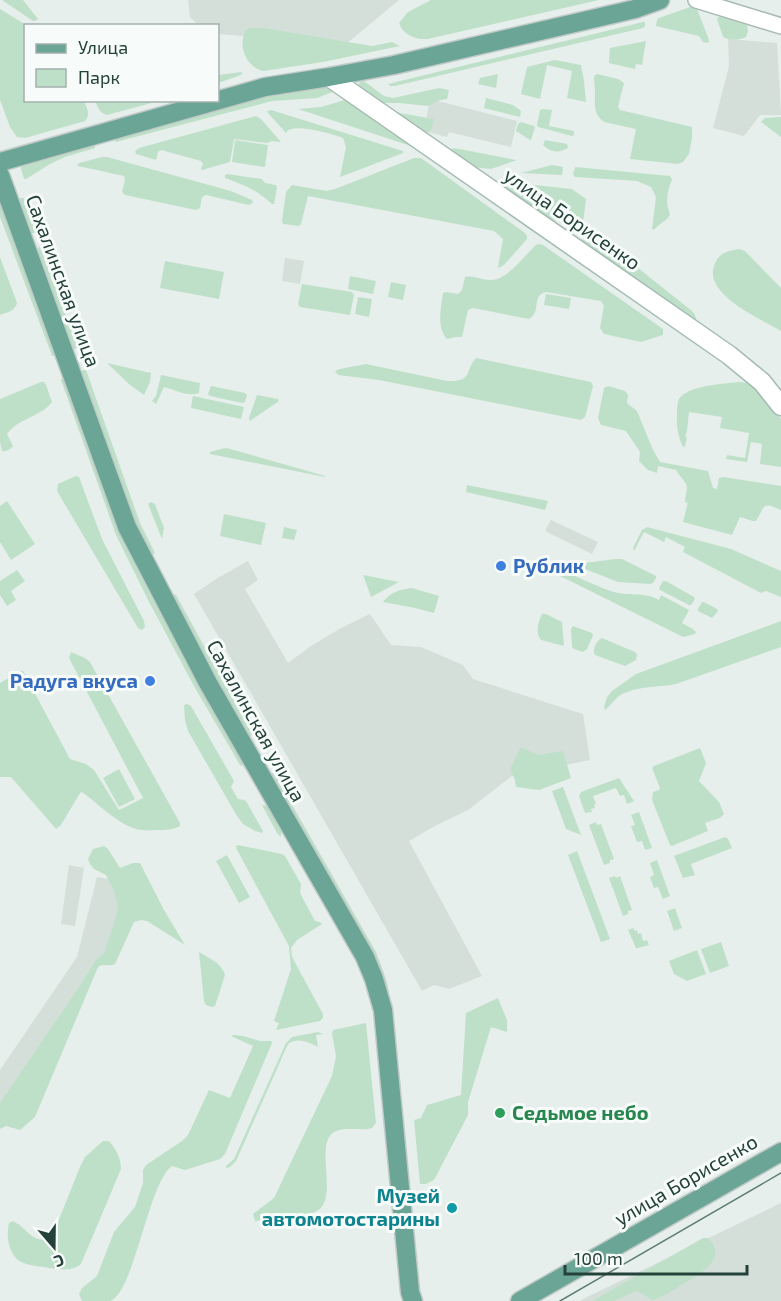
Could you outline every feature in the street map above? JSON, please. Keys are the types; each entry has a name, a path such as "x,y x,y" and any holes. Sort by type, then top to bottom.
{"main road":[{"path":"219,100 266,87 329,78 426,58 635,9 660,0"},
{"name":"улица Борисенко","path":"329,78 729,355 762,382 781,406"},
{"path":"0,162 213,102"},
{"name":"Сахалинская улица","path":"0,175 127,527 207,683 365,957 374,979 383,1010 412,1301"},
{"name":"улица Борисенко","path":"520,1301 781,1152"}],"street":[{"path":"696,0 781,26"}],"shaded area":[{"path":"188,0 399,0 346,44 219,34 219,24 197,24 190,17"},
{"path":"728,39 777,43 781,115 760,115 744,136 713,128 729,66"},
{"path":"430,99 517,121 511,147 449,132 447,137 424,131"},
{"path":"285,258 304,261 300,284 282,281"},
{"path":"551,520 598,542 592,554 545,531"},
{"path":"248,561 258,580 245,589 288,663 341,628 370,614 391,645 421,647 463,665 473,679 583,714 590,760 512,776 468,810 409,841 482,976 449,989 434,985 422,991 194,594"},
{"path":"69,865 84,868 75,926 61,924"},
{"path":"97,877 113,880 119,910 106,956 0,1109 0,1070 77,957"},
{"path":"781,1203 781,1301 580,1301 585,1298"}],"green space":[{"path":"2,0 23,0 38,19 33,21"},
{"path":"431,0 599,0 428,39 419,39 407,34 399,23 408,12"},
{"path":"690,7 697,9 709,40 708,43 703,42 699,36 656,26 659,18"},
{"path":"0,9 24,24 24,102 84,102 88,114 85,121 25,138 17,137 10,127 0,100"},
{"path":"718,17 747,25 746,37 735,40 723,37"},
{"path":"643,22 645,26 643,28 395,86 388,84"},
{"path":"248,28 264,28 372,46 392,42 400,46 323,62 263,71 251,65 244,53 243,40"},
{"path":"646,41 642,65 636,64 635,69 609,63 610,48"},
{"path":"555,60 581,65 586,102 567,98 572,71 547,65 540,99 521,94 527,67"},
{"path":"241,72 242,73 219,83 219,75"},
{"path":"498,74 496,88 478,84 480,78"},
{"path":"597,74 618,79 624,83 618,107 620,110 692,127 689,154 683,162 678,164 630,159 636,129 604,122 598,116 595,105 594,79"},
{"path":"364,81 384,96 393,98 439,88 449,90 447,99 428,106 377,103 358,86"},
{"path":"327,86 335,91 317,98 272,101 116,142 114,139 269,94"},
{"path":"486,98 513,105 521,111 520,117 484,108"},
{"path":"348,99 414,146 298,109 321,107"},
{"path":"96,102 155,102 107,115 100,111"},
{"path":"271,110 403,151 403,153 340,177 346,147 343,138 300,128 293,128 286,133 268,113 267,111"},
{"path":"540,110 552,110 549,126 574,131 574,135 538,127"},
{"path":"400,113 434,119 431,130 422,133 396,115"},
{"path":"256,116 281,142 267,143 234,139 230,162 202,170 201,161 161,150 156,160 136,154 135,151 139,148"},
{"path":"781,117 781,137 761,122 765,118"},
{"path":"521,122 535,127 531,140 516,131"},
{"path":"235,140 268,145 265,167 232,162"},
{"path":"545,140 567,144 568,148 558,151 549,150 543,145"},
{"path":"95,144 95,148 65,157 24,179 20,165"},
{"path":"454,148 517,160 491,169 473,167 451,153 450,150"},
{"path":"102,157 231,191 252,200 253,203 249,205 206,195 202,197 200,208 196,210 125,195 122,192 124,176 77,165"},
{"path":"414,158 421,158 525,233 527,239 504,265 498,267 503,239 494,231 308,196 301,224 299,226 283,224 286,192 292,185 327,191"},
{"path":"552,165 563,167 562,175 521,173"},
{"path":"575,167 670,176 672,179 667,197 670,214 668,218 652,229 656,197 651,187 637,181 575,177 573,174"},
{"path":"227,174 262,179 265,183 276,185 274,204 250,188 225,178"},
{"path":"493,182 572,189 586,199 583,223 581,225 546,219"},
{"path":"24,198 36,233 30,233 18,201"},
{"path":"0,204 56,355 52,356 0,217"},
{"path":"579,239 621,247 628,260 692,311 697,322 578,241"},
{"path":"539,244 663,329 663,335 641,342 604,334 600,328 604,306 601,301 546,292 539,296 535,312 529,319 473,308 468,310 462,337 447,339 440,323 443,293 458,294 462,290 465,277 489,280 504,276"},
{"path":"40,246 78,347 75,349 72,349 36,251"},
{"path":"739,249 745,251 781,288 781,331 736,305 717,287 713,277 714,266 718,258 724,253"},
{"path":"0,257 17,303 13,310 0,315"},
{"path":"165,261 224,272 219,299 160,288"},
{"path":"350,276 376,281 373,294 348,289"},
{"path":"391,282 406,285 403,300 388,297"},
{"path":"302,284 352,292 354,295 350,315 300,307 298,304"},
{"path":"546,294 571,298 569,309 544,305"},
{"path":"358,297 372,299 369,317 355,314"},
{"path":"476,358 591,382 593,386 585,417 581,420 379,380 338,375 335,371 366,364 456,381 465,378"},
{"path":"107,363 151,373 144,395 129,384"},
{"path":"86,370 140,523 155,553 152,555 136,525 81,372"},
{"path":"161,375 200,383 199,393 186,394 164,387 156,404 152,401 156,396"},
{"path":"62,378 64,378 120,532 152,598 245,764 243,766 240,765 195,688 116,535"},
{"path":"41,382 46,385 52,402 42,411 17,424 7,434 13,446 2,451 0,399"},
{"path":"739,382 748,383 757,388 781,419 781,467 760,464 762,444 751,442 747,462 726,459 727,455 745,458 749,433 720,428 722,417 689,412 685,436 687,437 683,447 677,427 679,399 684,394 698,388"},
{"path":"211,386 245,393 247,395 245,402 210,396 208,394"},
{"path":"608,386 625,391 628,395 627,403 637,411 660,462 708,471 713,488 717,489 719,478 723,477 781,486 781,510 764,506 756,521 740,517 732,535 683,522 688,502 685,502 687,487 676,470 658,466 657,473 648,470 639,461 640,452 626,431 601,425 598,418 604,388"},
{"path":"257,395 279,401 250,421 249,418"},
{"path":"193,396 244,407 241,419 191,408"},
{"path":"227,448 325,477 210,454 210,452"},
{"path":"76,476 79,477 102,539 144,621 145,627 142,630 138,628 57,491 58,484"},
{"path":"467,485 548,501 545,510 466,492"},
{"path":"7,501 35,544 11,560 0,542 0,506"},
{"path":"151,502 155,504 164,528 162,539 148,504"},
{"path":"224,514 266,523 261,545 220,536"},
{"path":"284,527 297,530 294,540 282,538"},
{"path":"647,527 731,549 781,571 781,597 766,591 761,593 683,552 685,547 666,537 664,542 644,532 634,551 633,548 642,530"},
{"path":"622,559 656,578 650,584 618,582 585,569 584,566 585,563"},
{"path":"549,564 617,593 653,597 659,600 661,595 689,610 682,623 696,632 683,637 544,568"},
{"path":"17,570 25,581 11,591 16,600 7,606 0,595 0,581"},
{"path":"363,575 399,582 371,597"},
{"path":"663,581 694,597 691,605 660,590"},
{"path":"412,588 439,596 434,613 383,602 396,592"},
{"path":"173,594 176,595 252,735 248,737 213,677"},
{"path":"702,602 717,609 718,611 712,618 698,611"},
{"path":"542,614 562,622 564,646 541,640 538,628"},
{"path":"781,621 781,647 676,684 626,692 605,710 607,697 612,691 636,674"},
{"path":"573,626 593,635 587,649 583,652 572,647 571,629"},
{"path":"602,638 635,652 636,660 625,666 595,655 595,646"},
{"path":"71,652 90,662 180,826 163,830 134,828 118,820 82,792 56,829 11,777 0,777 0,683 23,671 70,759 86,764 94,770 119,810 143,798 69,658"},
{"path":"184,705 191,706 234,781 231,787 238,799 246,801 262,833 243,824 237,816 188,731"},
{"path":"521,747 538,755 563,751 571,778 539,790 516,787 510,769"},
{"path":"700,748 706,763 699,781 719,802 724,814 720,818 705,823 708,831 672,846 652,800 653,792 660,788 652,768"},
{"path":"119,769 135,799 119,807 103,778"},
{"path":"274,773 376,952 386,980 389,997 270,774"},
{"path":"619,778 634,801 627,804 624,795 620,796 616,788 593,796 595,808 591,809 592,812 585,813 579,796 581,792"},
{"path":"563,787 581,835 566,829 552,791"},
{"path":"262,805 268,806 281,830 281,837 277,833"},
{"path":"639,812 652,848 645,850 642,841 637,842 631,826 635,825 631,815"},
{"path":"596,822 597,825 601,824 614,859 604,865 589,825"},
{"path":"725,837 732,848 691,864 695,875 683,878 674,856"},
{"path":"238,845 285,856 301,884 300,893 315,921 322,924 297,940 291,948 292,957 323,1014 320,1021 276,1030 279,1023 274,1021 291,969 289,946 237,850"},
{"path":"104,846 120,868 140,863 185,945 147,921 134,922 115,964 98,967 35,1117 20,1130 6,1126 0,1129 0,1103 96,960 104,953 118,906 106,875 94,869 88,859 93,849"},
{"path":"577,851 610,939 601,942 568,855"},
{"path":"227,855 250,897 239,903 216,861"},
{"path":"657,860 670,896 663,899 658,887 654,888 650,877 654,875 650,863"},
{"path":"615,876 616,878 620,876 632,910 623,916 609,878"},
{"path":"675,908 682,928 674,931 667,911"},
{"path":"633,928 638,934 641,933 643,941 647,940 649,945 636,948 628,930"},
{"path":"721,942 729,966 710,973 701,949"},
{"path":"697,950 706,974 687,981 674,974 669,961"},
{"path":"199,952 218,964 225,975 215,1006 212,1007 206,1005 204,1001"},
{"path":"498,998 507,1020 507,1032 491,1027 468,1102 468,1115 434,1180 420,1184 414,1120 421,1118 427,1105 461,1095 466,1013"},
{"path":"366,1023 376,1123 368,1129 338,1130 329,1138 326,1146 326,1197 319,1209 303,1216 255,1221 253,1214 274,1198 332,1076 336,1056 333,1030"},
{"path":"318,1032 323,1034 316,1035 318,1047 299,1041 288,1044 236,1161 226,1168 234,1159 286,1043 292,1037"},
{"path":"231,1036 272,1043 225,1154 220,1159 185,1170 172,1166 163,1176 134,1260 119,1294 110,1301 82,1301 79,1294 82,1288 97,1276 114,1232 135,1207 146,1165 188,1135 209,1090 230,1098 253,1046"},
{"path":"103,1141 109,1141 114,1147 121,1169 81,1264 70,1269 62,1269 21,1262 13,1255 9,1244 9,1223 13,1221 35,1238 52,1237 85,1157"},
{"path":"703,1238 708,1238 714,1245 716,1252 714,1258 705,1270 669,1293 652,1300 636,1291 614,1301 592,1301"}],"tram line":[{"path":"560,1301 781,1173"}],"place":[{"name":"Рублик","path":"501,566"},
{"name":"Радуга вкуса","path":"150,681"},
{"name":"Седьмое небо","path":"500,1113"},
{"name":"Музей автомотостарины","path":"452,1208"}]}
